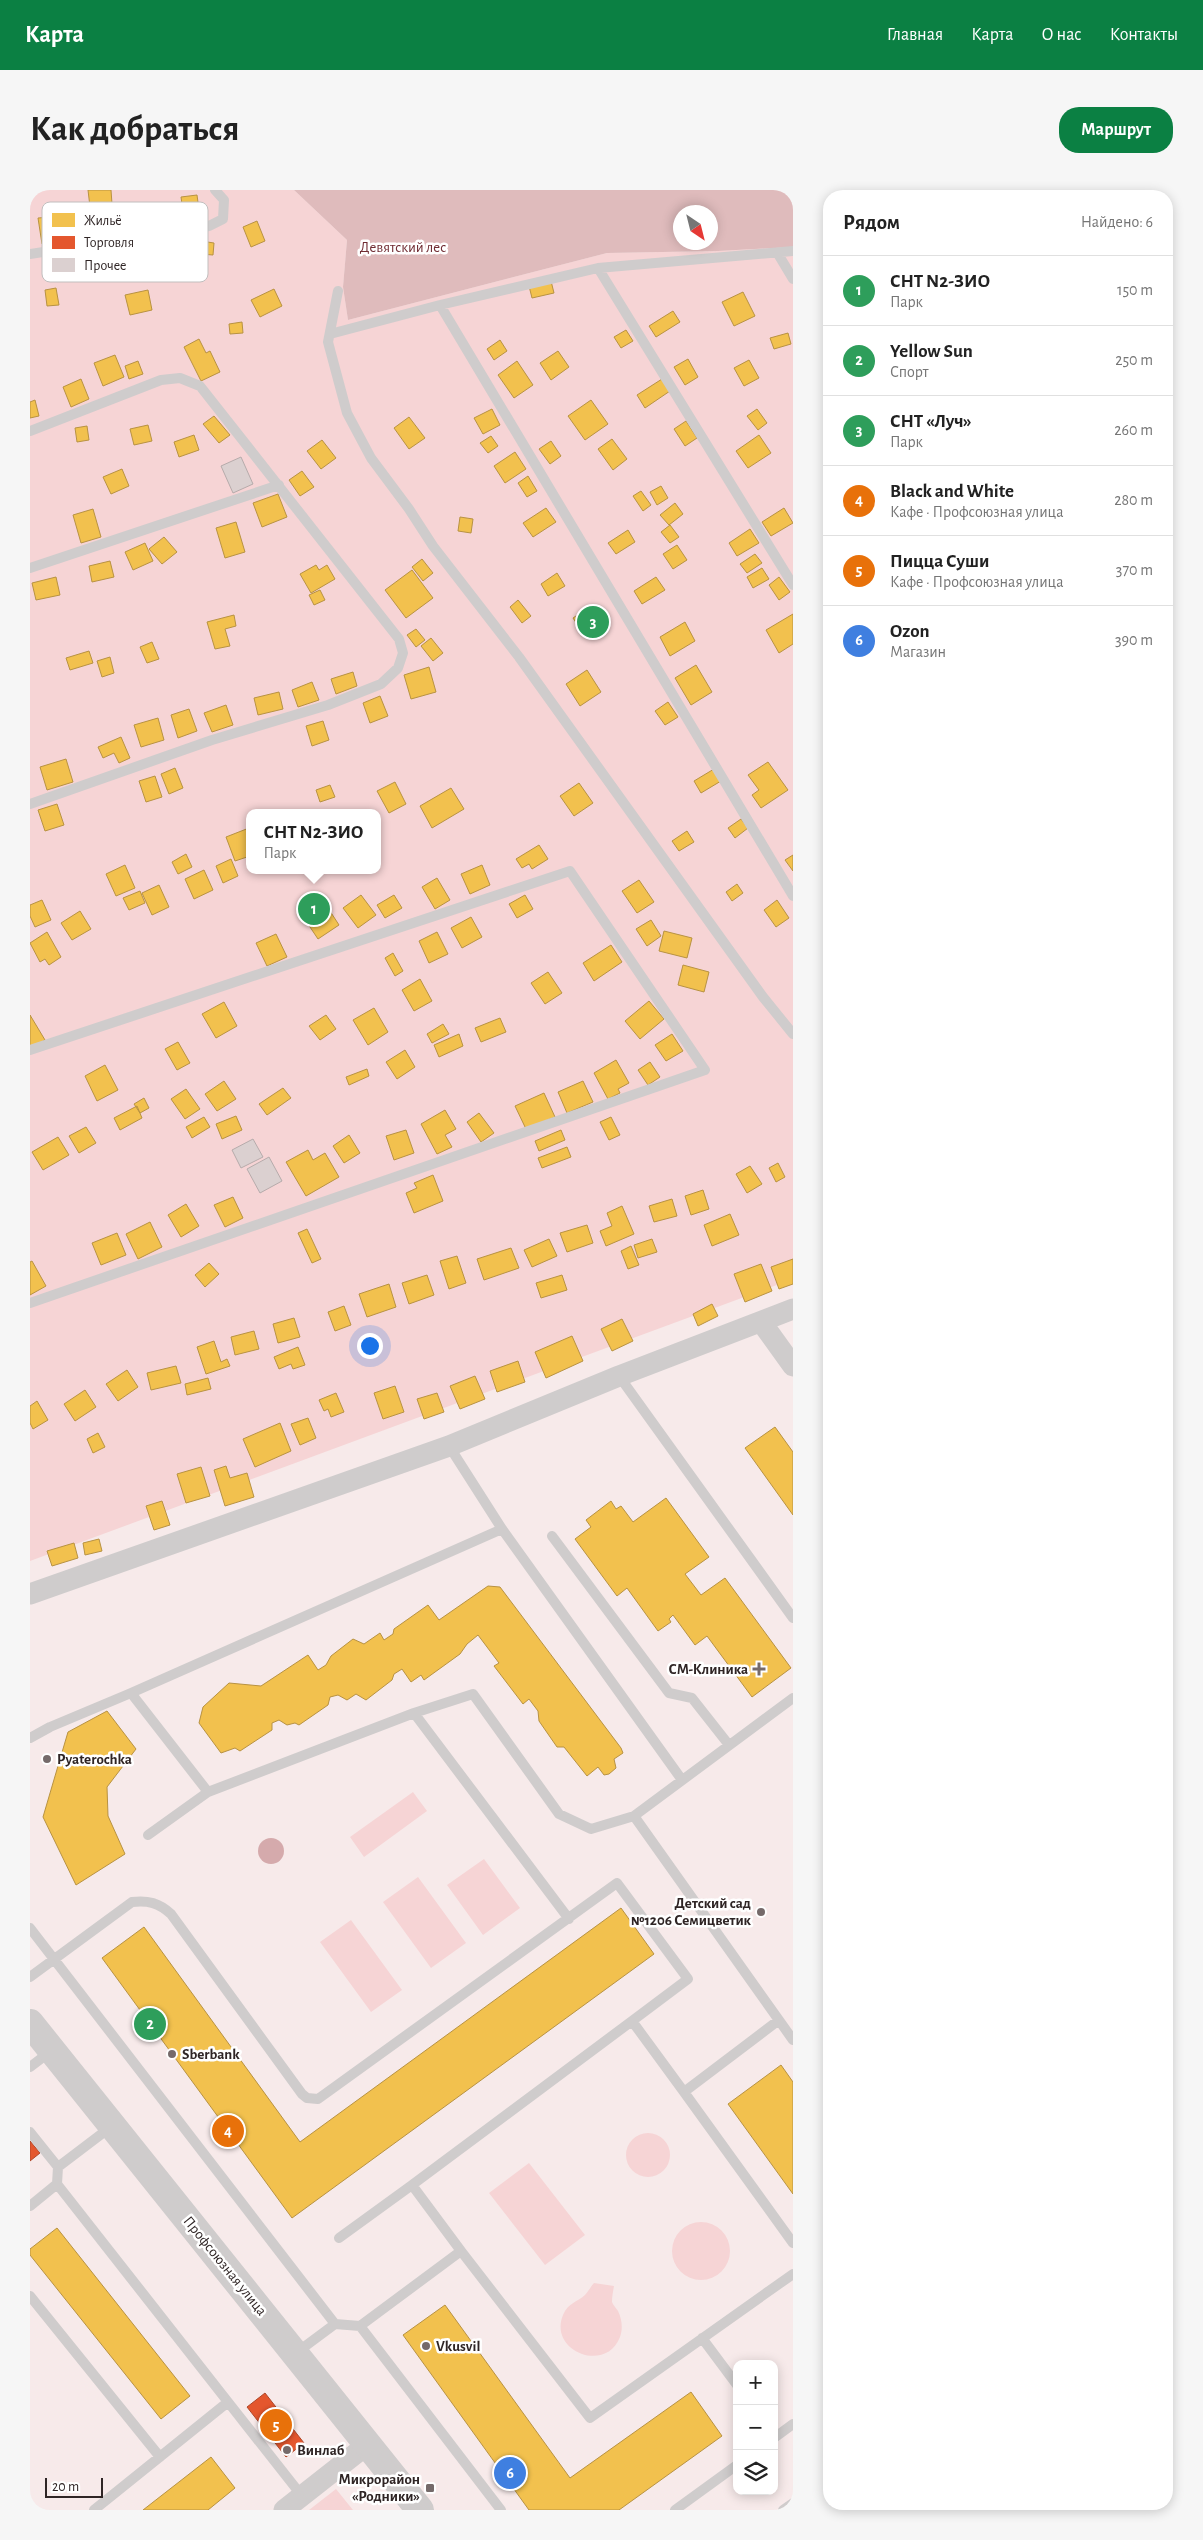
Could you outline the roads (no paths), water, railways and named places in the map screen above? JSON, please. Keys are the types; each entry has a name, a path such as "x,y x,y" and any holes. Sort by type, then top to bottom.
{"main road":[{"name":"Профсоюзная улица","path":"30,2023 420,2510"}],"street":[{"path":"30,1594 449,1446 619,1376 762,1323 793,1309"},
{"path":"762,1323 793,1366"},
{"path":"284,2510 368,2444"}],"lane":[{"path":"208,226 223,218 224,200 215,190"},
{"path":"330,334 440,305 598,268 778,254 793,251"},
{"path":"778,254 793,279"},
{"path":"598,268 793,585"},
{"path":"338,291 328,342 347,413 371,458 410,509 433,546 519,657 757,989 793,1034"},
{"path":"440,305 793,896"},
{"path":"30,431 161,380 180,378 200,386 399,639 403,653 398,668 381,684 328,705 212,740 30,804"},
{"path":"30,568 279,485"},
{"path":"30,1050 570,871 705,1070 30,1303"},
{"path":"619,1376 789,1604 793,1618"},
{"path":"449,1446 502,1529 682,1780"},
{"path":"30,1738 50,1727 132,1693 502,1529"},
{"path":"552,1536 670,1693 692,1698 729,1745"},
{"path":"132,1693 208,1792"},
{"path":"148,1835 208,1792 414,1713 474,1694 559,1814 591,1829 634,1816 793,1698"},
{"path":"414,1713 569,1919"},
{"path":"634,1816 793,2040"},
{"path":"30,1977 132,1902 143,1901 159,1904 171,1914 302,2094 307,2098 318,2099 617,1883 688,1979 339,2238"},
{"path":"30,1928 335,2324"},
{"path":"684,2092 779,2020"},
{"path":"632,2021 793,2243"},
{"path":"30,2067 52,2051"},
{"path":"58,2167 112,2126"},
{"path":"30,2132 58,2167 58,2184 302,2496"},
{"path":"30,2206 58,2184"},
{"path":"412,2185 590,2418 793,2274"},
{"path":"295,2354 335,2324 360,2326 461,2251"},
{"path":"30,2296 160,2457"},
{"path":"360,2326 500,2510"},
{"path":"702,2338 733,2380"},
{"path":"94,2510 228,2402"},
{"path":"778,2435 793,2424"},
{"path":"675,2510 733,2468"},
{"path":"783,2510 793,2503"}],"place":[{"name":"СНТ «Луч»","path":"593,622"},
{"name":"СНТ N2-ЗИО","path":"314,909"},
{"name":"СМ-Клиника","path":"759,1669"},
{"name":"Pyaterochka","path":"47,1759"},
{"name":"Детский сад №1206 Семицветик","path":"761,1912"},
{"name":"Yellow Sun","path":"150,2024"},
{"name":"Sberbank","path":"172,2054"},
{"name":"Black and White","path":"228,2131"},
{"name":"Vkusvil","path":"426,2346"},
{"name":"Пицца Суши","path":"276,2425"},
{"name":"Винлаб","path":"287,2450"},
{"name":"Ozon","path":"510,2473"},
{"name":"Микрорайон «Родники»","path":"430,2488"}],"park label":[{"name":"Девятский лес","path":"403,247"}]}
